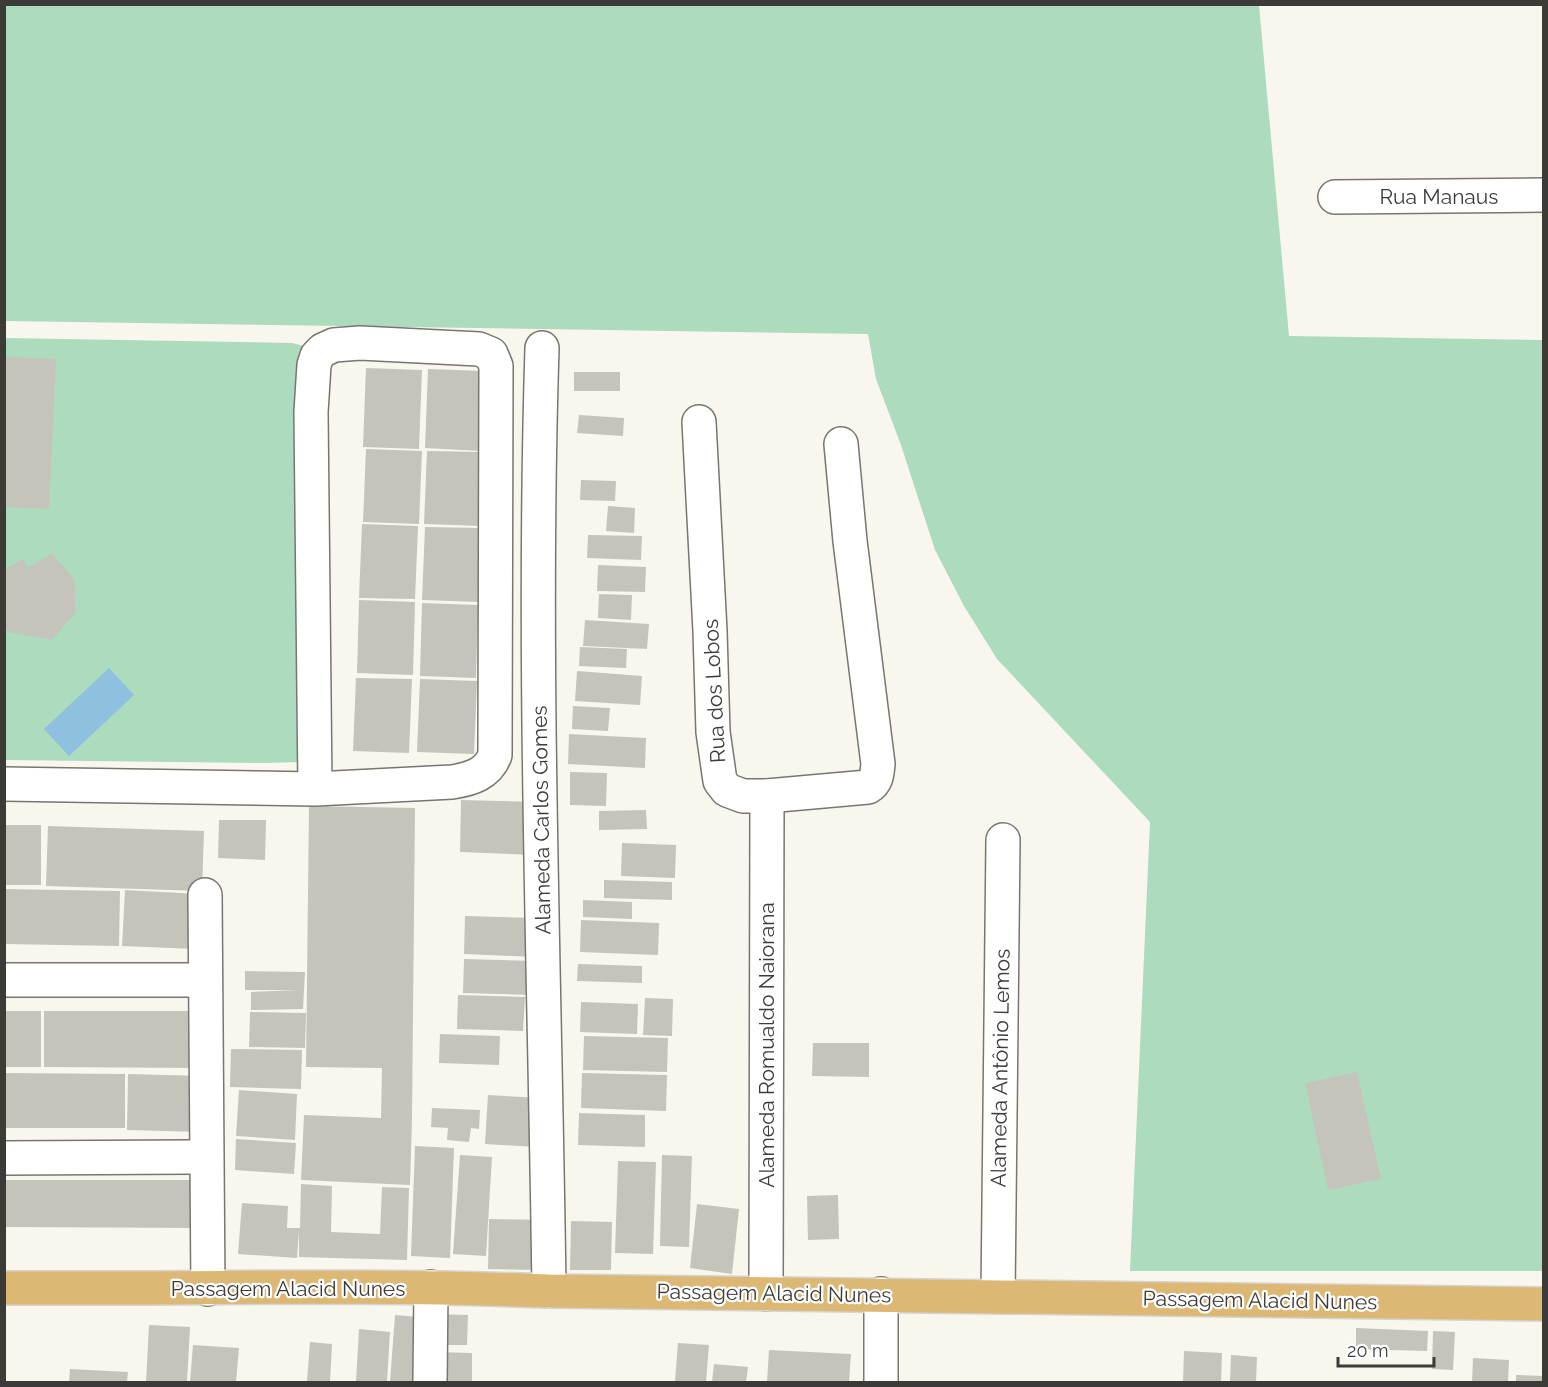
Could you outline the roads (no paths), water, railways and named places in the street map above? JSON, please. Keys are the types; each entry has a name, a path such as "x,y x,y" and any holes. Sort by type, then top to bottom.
{"main road":[{"name":"Passagem Alacid Nunes","path":"4,1288 432,1287 549,1291 1544,1304"}],"street":[{"name":"Rua Manaus","path":"1335,197 1544,195"},
{"path":"4,784 315,789 466,780 478,776 488,767 495,755 496,366 491,354 484,350 438,346 343,344 323,350 317,356 314,365 311,412 315,789"},
{"name":"Alameda Carlos Gomes","path":"542,348 539,703 549,1291"},
{"name":"Rua dos Lobos","path":"699,422 713,732 720,781 728,790 743,796 868,787 876,776 878,764 850,542 841,444"},
{"name":"Alameda Romualdo Naiorana","path":"766,1293 767,796"},
{"name":"Alameda Antônio Lemos","path":"998,1296 1003,840"},
{"path":"205,895 208,1289"},
{"path":"4,980 194,980"},
{"path":"4,1158 193,1157"},
{"path":"430,1383 432,1287"},
{"path":"881,1294 881,1383"}],"water":[{"path":"109,668 134,695 69,756 44,729"}]}
